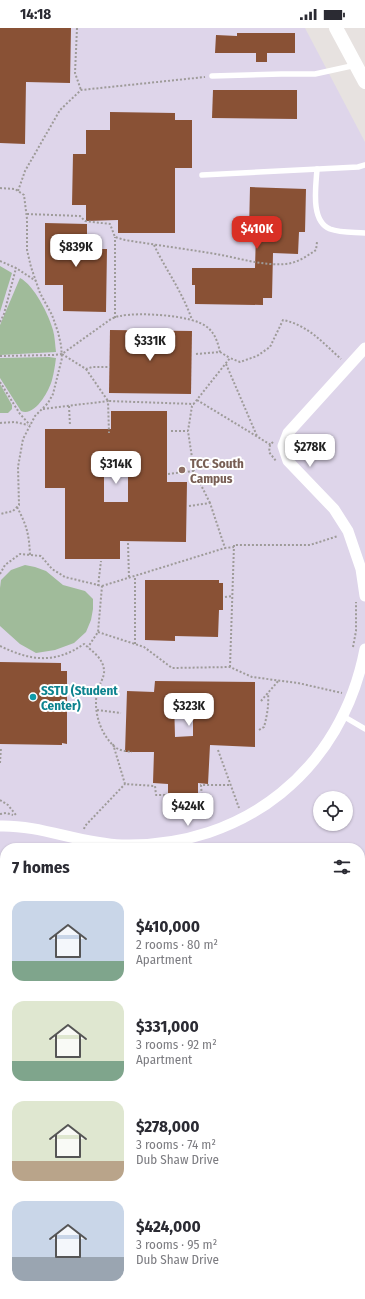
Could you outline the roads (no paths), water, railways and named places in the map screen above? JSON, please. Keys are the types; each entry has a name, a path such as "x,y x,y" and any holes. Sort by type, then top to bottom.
{"street":[{"path":"336,28 361,62 365,82"},
{"path":"360,596 361,569 348,531 334,509 288,462 279,443 365,348"},
{"path":"164,843 191,838 224,828 241,811 262,808 290,786 310,766 326,746 343,716 361,670 365,649"},
{"path":"0,826 45,830 81,840 105,843"}],"lane":[{"path":"212,76 315,74 361,62"},
{"path":"202,175 358,167 365,165"},
{"path":"317,168 316,211 322,223 330,229 365,232"},
{"path":"343,716 365,729"}],"place":[{"name":"TCC South Campus","path":"182,470"},
{"name":"SSTU (Student Center)","path":"33,697"}]}
